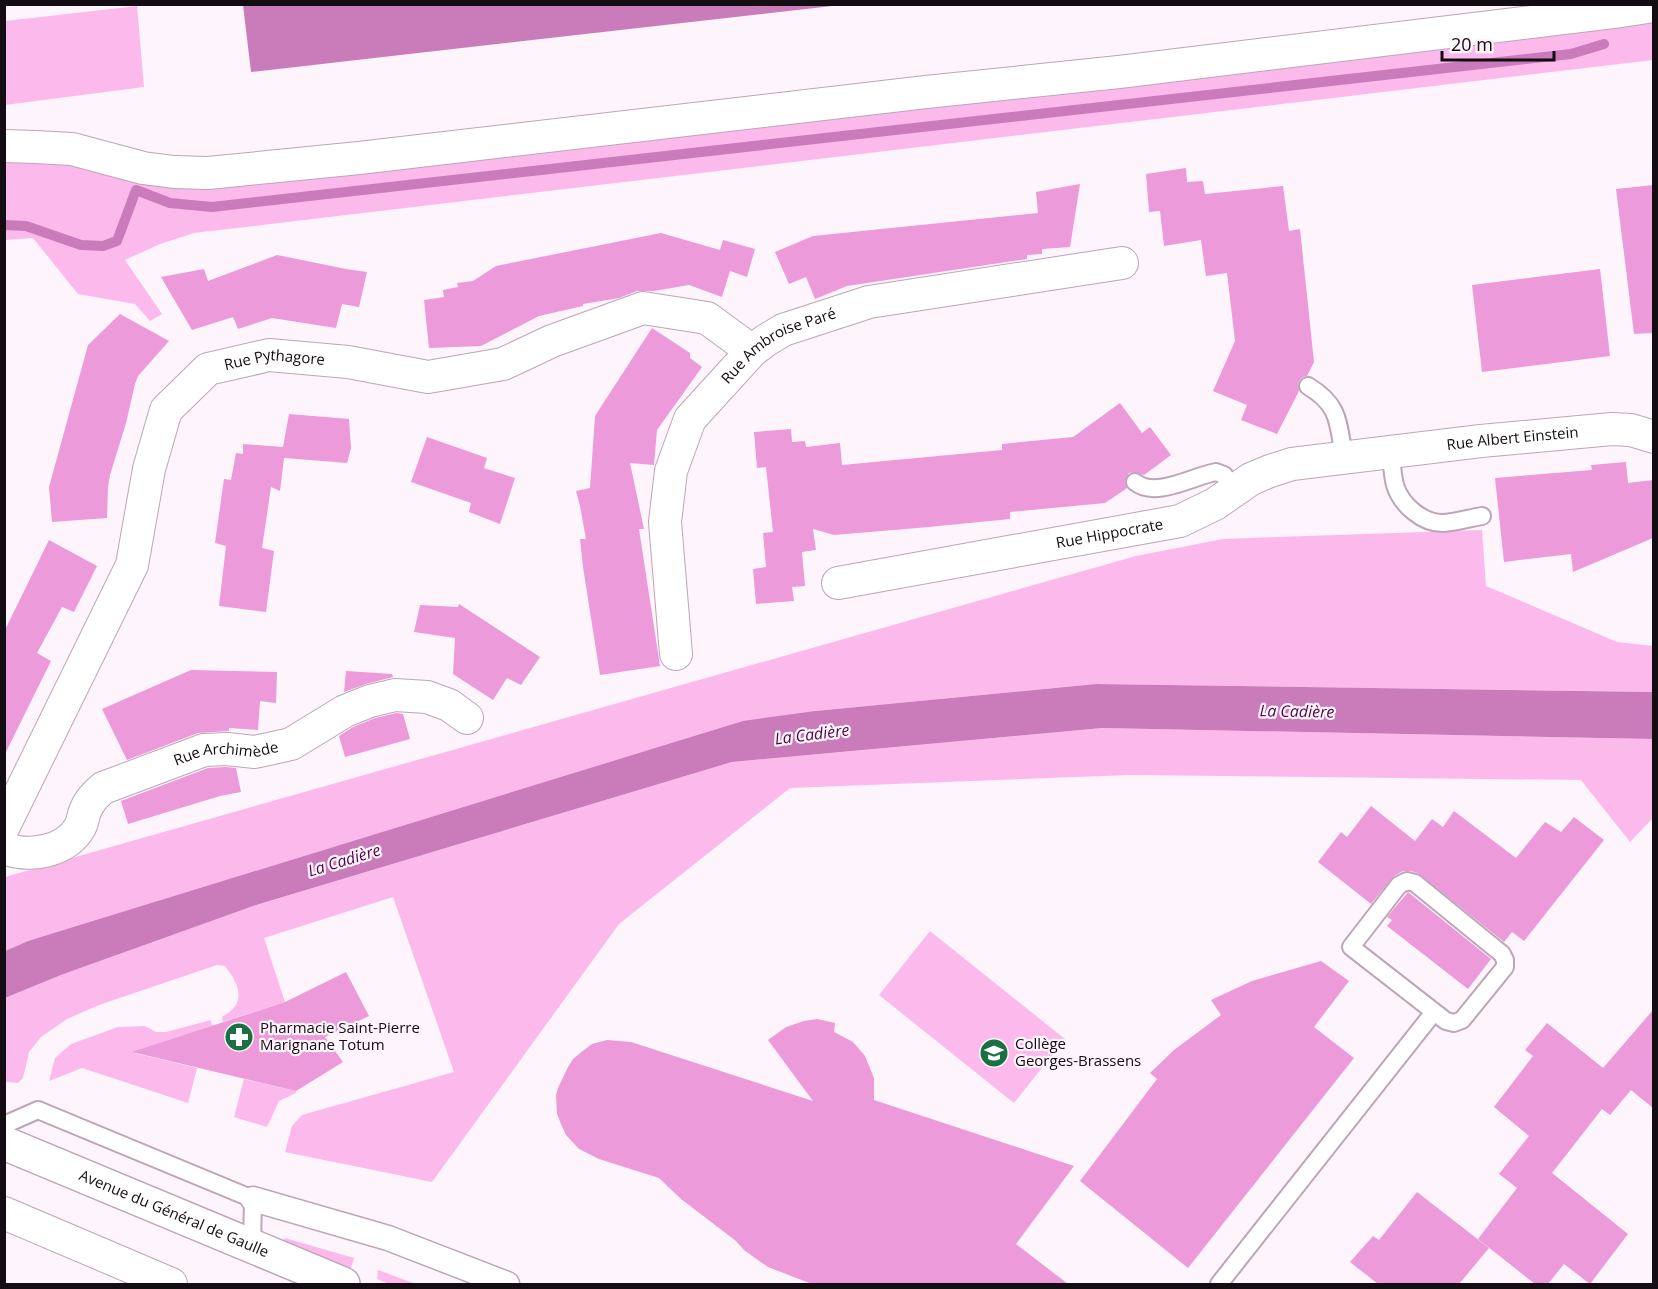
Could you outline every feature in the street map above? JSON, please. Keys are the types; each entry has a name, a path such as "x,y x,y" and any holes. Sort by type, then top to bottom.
{"street":[{"path":"4,146 72,150 143,168 208,173 1119,72 1653,6"},
{"name":"Rue Ambroise Paré","path":"676,654 665,522 671,471 690,419 752,351 783,330 869,302 1122,263"},
{"name":"Rue Pythagore","path":"4,826 132,565 148,469 166,410 208,369 269,355 348,362 428,377 503,364 552,341 643,308 707,318 752,351"},
{"name":"Rue Albert Einstein","path":"1368,454 1612,429 1630,430 1653,437"},
{"name":"Rue Hippocrate","path":"838,583 1180,521 1215,504 1251,479 1281,467 1368,454"},
{"name":"Rue Archimède","path":"4,848 24,853 41,852 60,846 81,826 85,810 92,798 103,789 204,750 227,748 255,752 291,744 345,711 370,700 395,695 427,697 449,705 467,718"},
{"name":"Avenue du Général de Gaulle","path":"4,1143 344,1284"},
{"path":"254,1199 388,1239 507,1284"},
{"path":"4,1213 171,1284"}],"lane":[{"path":"1308,386 1321,393 1332,406 1338,420 1395,484 1402,501 1416,513 1431,522 1444,523 1482,516"},
{"path":"1135,482 1141,487 1166,487 1216,472 1224,475 1234,490"},
{"path":"1407,881 1415,884 1502,954 1505,960 1504,967 1462,1020 1454,1023 1446,1022 1434,1012 1351,947 1399,885 1407,881"},
{"path":"1219,1284 1434,1012"},
{"path":"4,1125 38,1110 254,1199 252,1247"}],"shaded area":[{"path":"137,6 144,87 5,105 5,21"},
{"path":"1653,20 1653,60 194,233 160,244 125,260 162,314 150,321 135,304 78,294 33,238 5,240 5,160 53,161 141,182 184,189 238,186 1642,24"},
{"path":"1482,530 1486,586 1617,642 1653,646 1653,692 1096,684 815,711 28,941 5,951 5,877 1136,556 1223,539"},
{"path":"1102,728 1653,739 1653,818 1630,842 1581,780 1130,775 790,788 619,924 432,1182 285,1152 292,1126 302,1115 454,1072 393,897 264,938 285,1002 223,1022 222,1017 235,1006 238,993 234,980 225,966 217,965 99,1005 67,1019 41,1037 29,1052 23,1078 18,1083 5,1082 5,998 61,975 256,905 732,762"},
{"path":"930,931 1065,1039 1014,1103 879,995"},
{"path":"211,1020 212,1026 134,1053 197,1068 188,1103 82,1068 49,1081 55,1058 71,1044 118,1027 145,1026 156,1032 166,1032"},
{"path":"244,1079 296,1091 296,1093 279,1101 267,1127 234,1117"},
{"path":"285,1238 354,1258 351,1268 281,1244"},
{"path":"378,1270 416,1284 389,1284 377,1279"}],"water":[{"path":"243,4 841,5 251,72"},
{"name":"La Cadière","path":"1096,684 1653,692 1653,739 1102,728 732,762 256,905 61,975 5,998 5,951 28,941 743,721 815,711"}],"building":[{"path":"1186,168 1187,182 1203,181 1205,194 1283,186 1289,231 1300,229 1314,362 1307,376 1299,381 1299,391 1277,434 1241,420 1247,405 1213,391 1235,341 1227,273 1206,276 1201,240 1164,246 1160,211 1149,212 1146,174"},
{"path":"1080,184 1070,247 1042,249 1042,254 1027,255 1027,259 847,286 815,299 806,277 789,284 775,252 813,236 1038,213 1036,192"},
{"path":"1653,185 1653,333 1634,334 1616,189"},
{"path":"661,233 720,250 723,240 755,249 747,277 730,271 722,297 689,285 654,291 637,291 619,298 583,304 583,306 539,316 481,346 429,348 424,300 444,297 443,290 458,287 457,283 473,281 496,266"},
{"path":"277,255 367,272 359,307 342,304 336,328 272,318 238,329 233,317 192,330 161,277 204,269 208,281"},
{"path":"1600,269 1610,356 1482,372 1472,285"},
{"path":"120,314 169,341 138,376 135,384 110,475 107,518 52,522 49,487 88,345"},
{"path":"652,328 690,353 690,358 702,367 657,430 654,465 630,463 644,529 639,529 660,666 600,675 580,539 586,539 576,491 590,488 595,416"},
{"path":"1120,403 1142,433 1150,427 1171,455 1144,475 1129,473 1125,482 1127,488 1105,503 1010,512 1010,519 929,527 834,535 813,529 816,550 802,552 805,586 792,587 794,601 756,604 753,569 766,567 763,533 773,532 766,467 757,468 754,432 791,429 792,442 805,441 806,447 840,443 842,465 1002,450 1002,444 1073,437"},
{"path":"289,414 349,419 351,448 347,463 284,458 280,491 271,487 262,548 274,551 266,612 219,606 226,546 215,543 224,479 231,480 236,453 243,454 243,444 283,447"},
{"path":"427,437 487,458 484,468 515,478 500,524 469,512 471,503 411,482"},
{"path":"1626,462 1628,483 1653,480 1653,538 1573,572 1571,554 1504,562 1495,478 1592,470 1591,465"},
{"path":"49,540 97,566 74,612 62,607 37,653 51,661 4,756 4,632"},
{"path":"459,604 540,657 521,685 507,678 493,700 453,674 455,638 414,632 420,605 458,607"},
{"path":"191,670 277,672 276,703 260,701 258,730 229,728 229,731 198,733 127,760 102,709"},
{"path":"346,671 392,674 393,677 344,692"},
{"path":"397,713 403,714 410,739 345,757 339,736 375,718"},
{"path":"208,768 236,768 241,792 220,796 128,824 121,801"},
{"path":"1371,806 1415,841 1432,819 1443,827 1454,811 1516,858 1545,822 1561,832 1574,817 1604,840 1524,941 1512,932 1504,942 1418,873 1403,871 1394,876 1371,904 1318,862 1341,832 1347,837"},
{"path":"1408,892 1491,959 1468,989 1387,926 1392,920 1387,917"},
{"path":"1321,961 1349,981 1314,1027 1354,1058 1188,1268 1080,1181 1157,1079 1150,1073 1174,1050 1221,1015 1211,1000 1252,981"},
{"name":"Pharmacie Saint-Pierre Marignane Totum","path":"346,972 369,1016 325,1037 343,1062 296,1091 132,1052 285,1002"},
{"path":"1653,1010 1653,1108 1631,1090 1610,1115 1602,1109 1552,1173 1628,1234 1590,1284 1564,1264 1548,1284 1535,1284 1478,1239 1517,1188 1499,1174 1529,1136 1494,1107 1533,1056 1525,1050 1547,1023 1603,1068"},
{"path":"817,1019 835,1023 834,1032 853,1042 865,1056 874,1078 874,1100 1074,1166 1016,1244 1068,1284 812,1284 768,1267 755,1258 681,1199 659,1178 599,1159 579,1149 566,1135 557,1114 558,1088 573,1059 592,1044 607,1040 631,1042 813,1101 768,1040 786,1027"},
{"path":"1417,1192 1489,1248 1459,1284 1378,1284 1350,1262 1373,1236 1379,1240"}],"waterway":[{"path":"4,225 26,226 81,245 103,246 117,241 136,190 170,203 212,207 1571,54 1604,44"}],"place":[{"name":"Pharmacie Saint-Pierre Marignane Totum","path":"239,1037"},
{"name":"Collège Georges-Brassens","path":"994,1053"}]}
